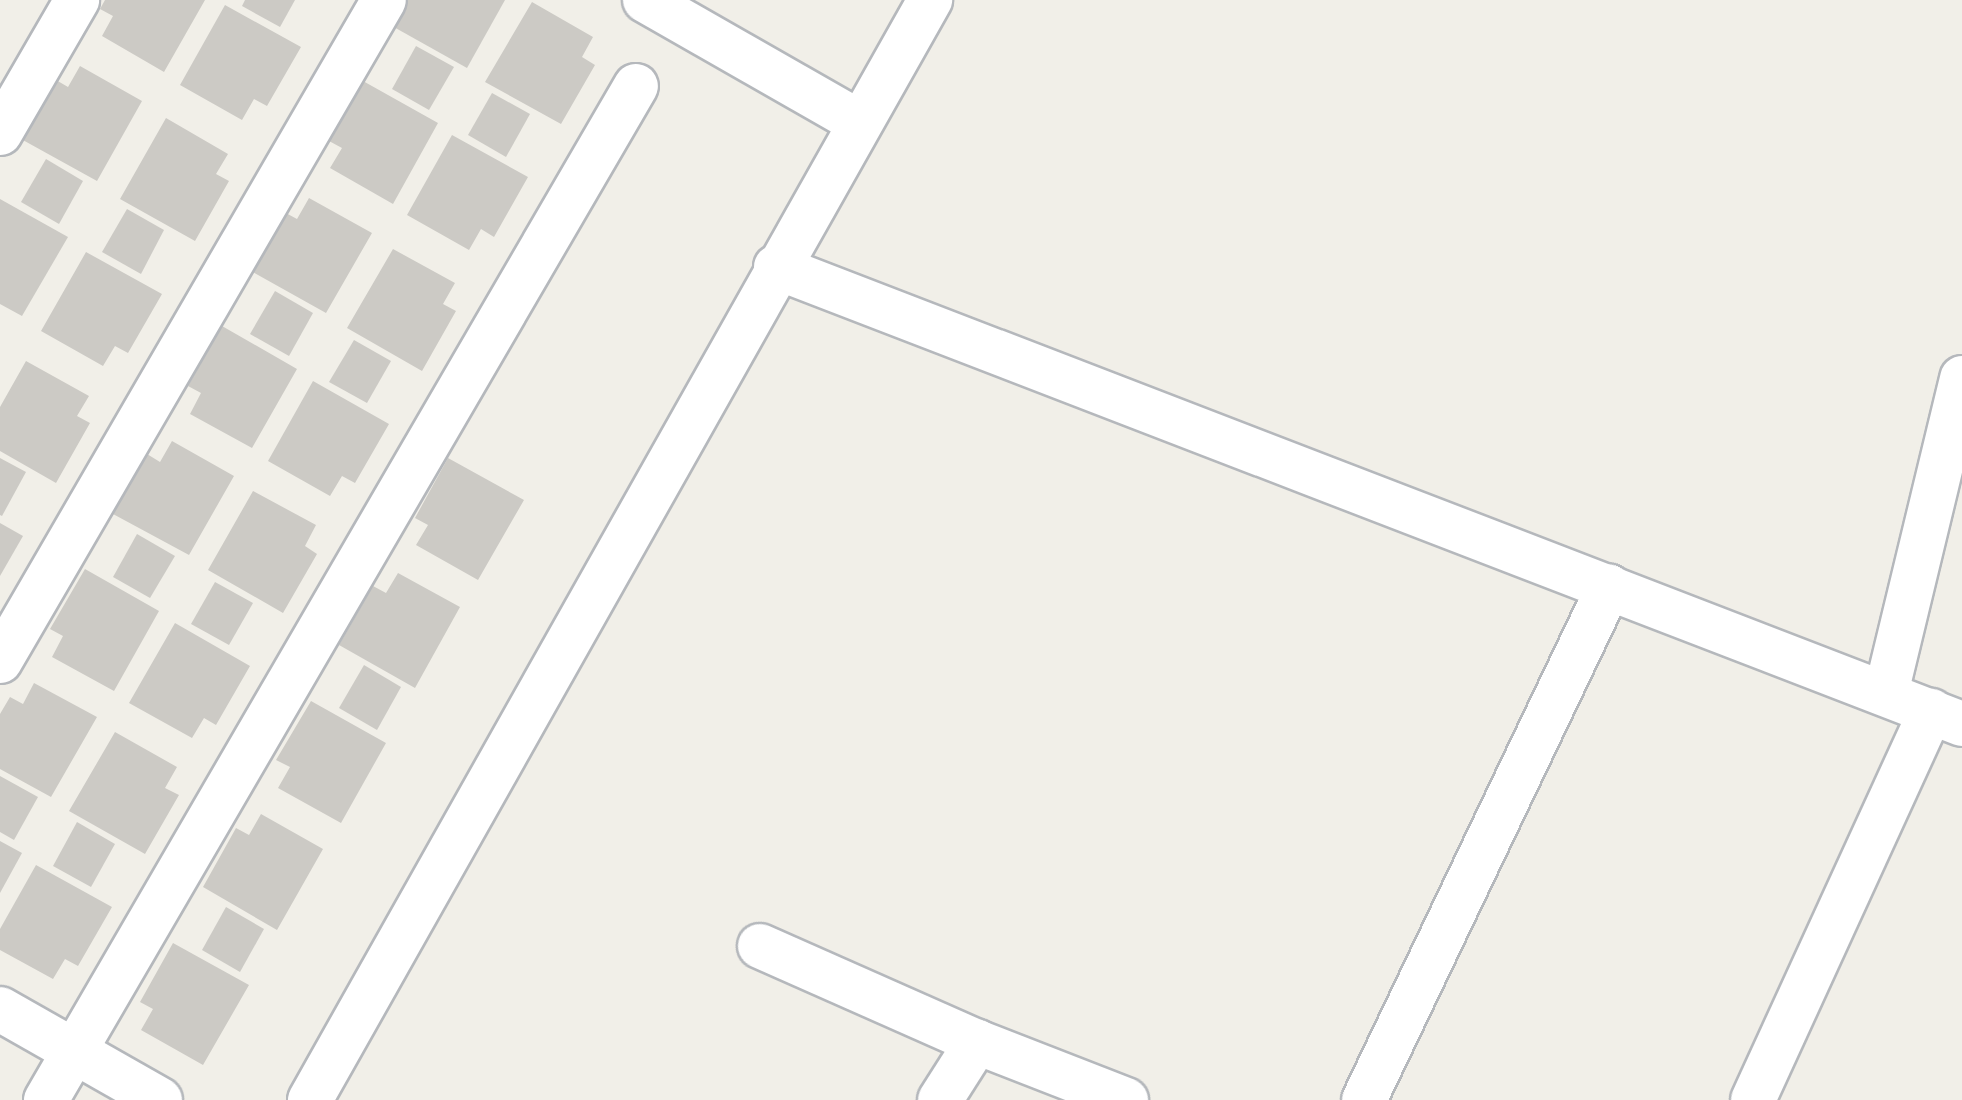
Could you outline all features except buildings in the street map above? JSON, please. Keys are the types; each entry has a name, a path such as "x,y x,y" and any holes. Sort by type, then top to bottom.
{"street":[{"path":"0,133 77,0"},
{"path":"0,661 384,0"},
{"path":"645,0 859,122"},
{"path":"310,1100 776,267 930,0"},
{"path":"46,1100 636,86"},
{"path":"776,267 1947,718 1753,1100"},
{"path":"1886,693 1962,378"},
{"path":"1364,1100 1609,587"},
{"path":"760,946 977,1042 1126,1100"},
{"path":"0,1009 160,1100"},
{"path":"940,1100 977,1042"}]}
